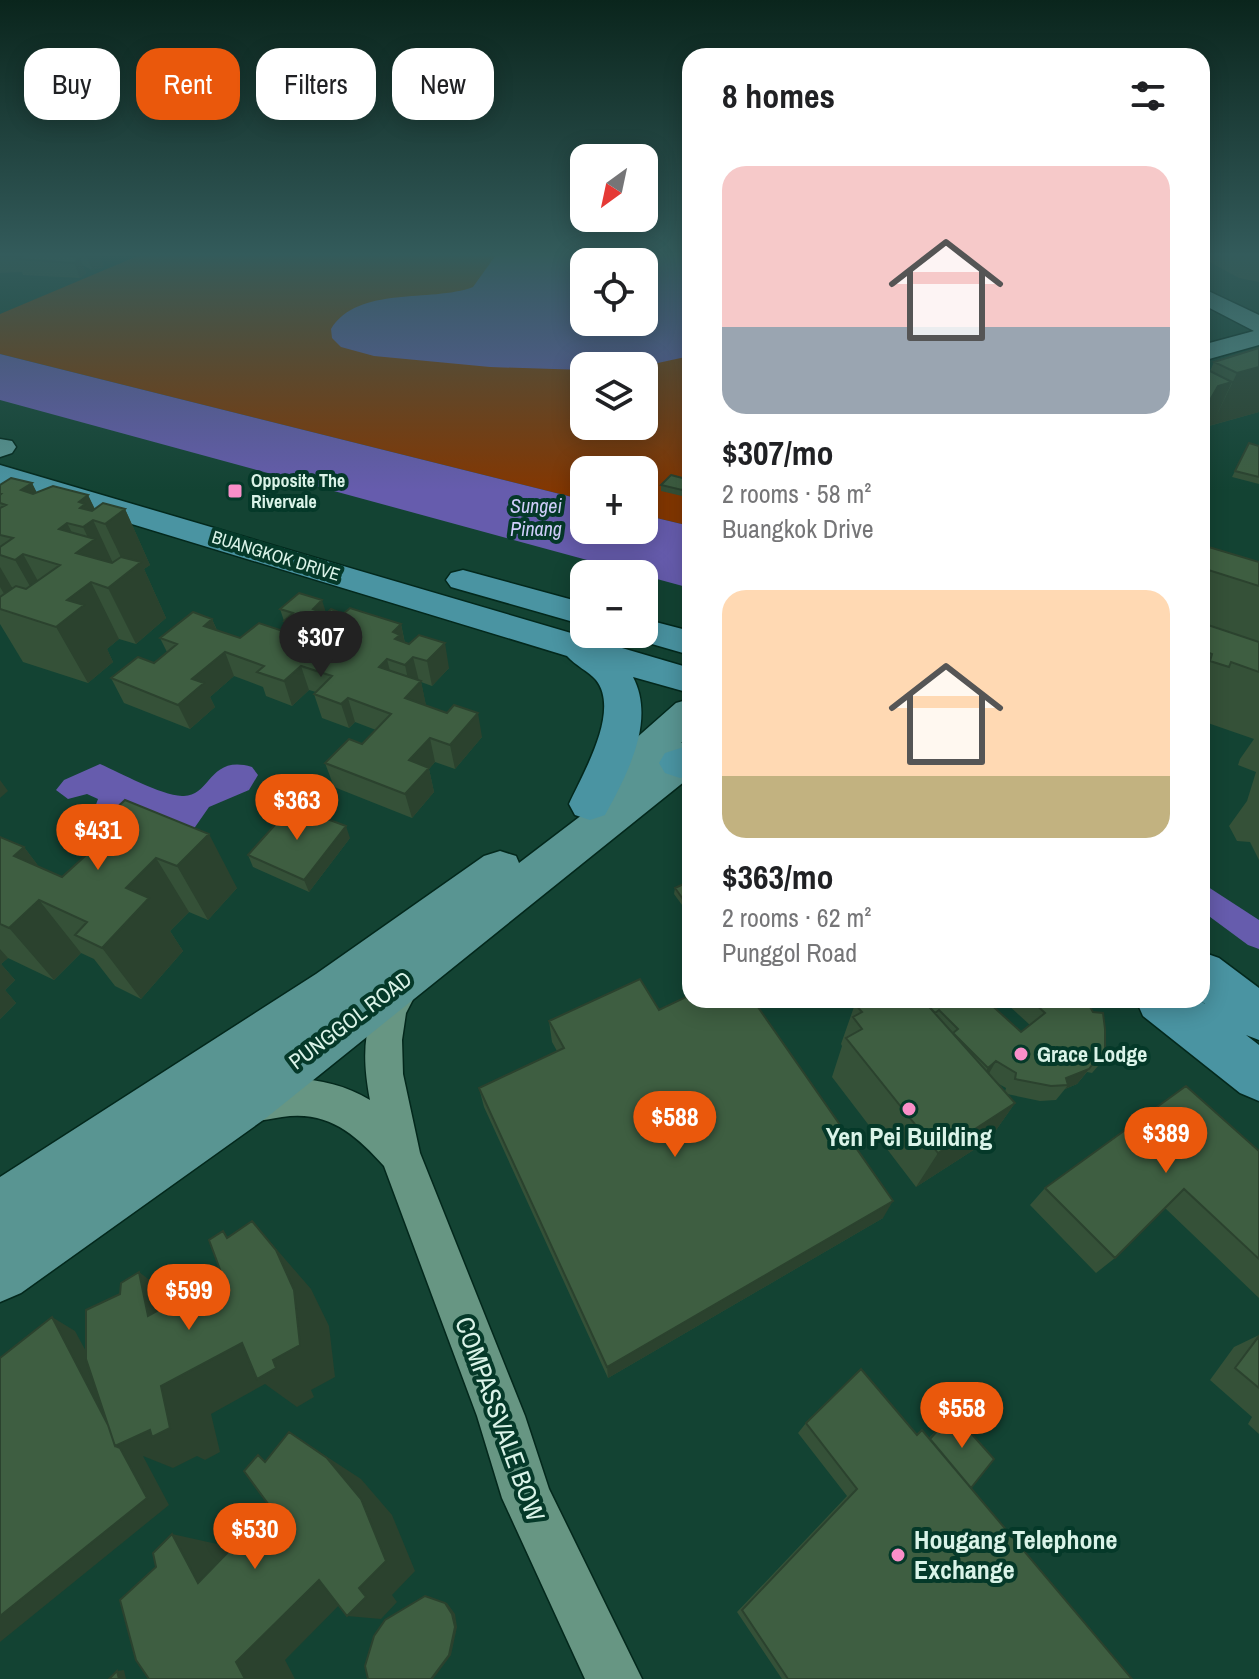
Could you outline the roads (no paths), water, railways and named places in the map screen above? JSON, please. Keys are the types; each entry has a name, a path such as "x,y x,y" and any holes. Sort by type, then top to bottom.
{"main road":[{"path":"1210,344 1233,333"},
{"path":"1210,347 1259,353"},
{"name":"BUANGKOK DRIVE","path":"4,462 330,542"},
{"name":"BUANGKOK DRIVE","path":"4,462 570,627"},
{"name":"BUANGKOK DRIVE","path":"435,572 570,626"},
{"path":"658,630 682,631"},
{"path":"658,633 682,641"},
{"path":"590,804 623,722 626,703 615,677 593,648"},
{"name":"BUANGKOK DRIVE","path":"619,648 682,677"},
{"name":"PUNGGOL ROAD","path":"0,1211 334,989 590,804 682,719"},
{"name":"PUNGGOL ROAD","path":"0,1272 241,1105 682,763"},
{"path":"1210,979 1259,1017"},
{"path":"1171,1008 1259,1076"}],"street":[{"name":"COMPASSVALE BOW","path":"408,975 388,1012 383,1040 384,1074 400,1153 501,1416 527,1498 614,1679"},
{"name":"COMPASSVALE BOW","path":"241,1105 310,1096 334,1101 375,1127 400,1153"}],"water":[{"path":"331,333 658,336 658,333 682,333 682,358 658,363 658,352 570,352 570,370 490,367 374,356 341,347"},
{"name":"Sungei Pinang","path":"0,354 570,496 570,544 658,544 658,518 682,524 682,586 658,579 658,560 587,560 0,400"},
{"path":"100,764 152,788 182,796 192,795 227,766 252,767 258,775 249,790 209,807 193,830 80,856 70,850 70,839 85,827 83,818 94,810 98,799 87,794 68,799 56,790 64,780"}],"waterway":[{"path":"1210,901 1259,936"}],"place":[{"name":"Opposite The Rivervale","path":"235,491"},
{"name":"Grace Lodge","path":"1021,1054"},
{"name":"Yen Pei Building","path":"909,1109"},
{"name":"Hougang Telephone Exchange","path":"898,1555"}]}
